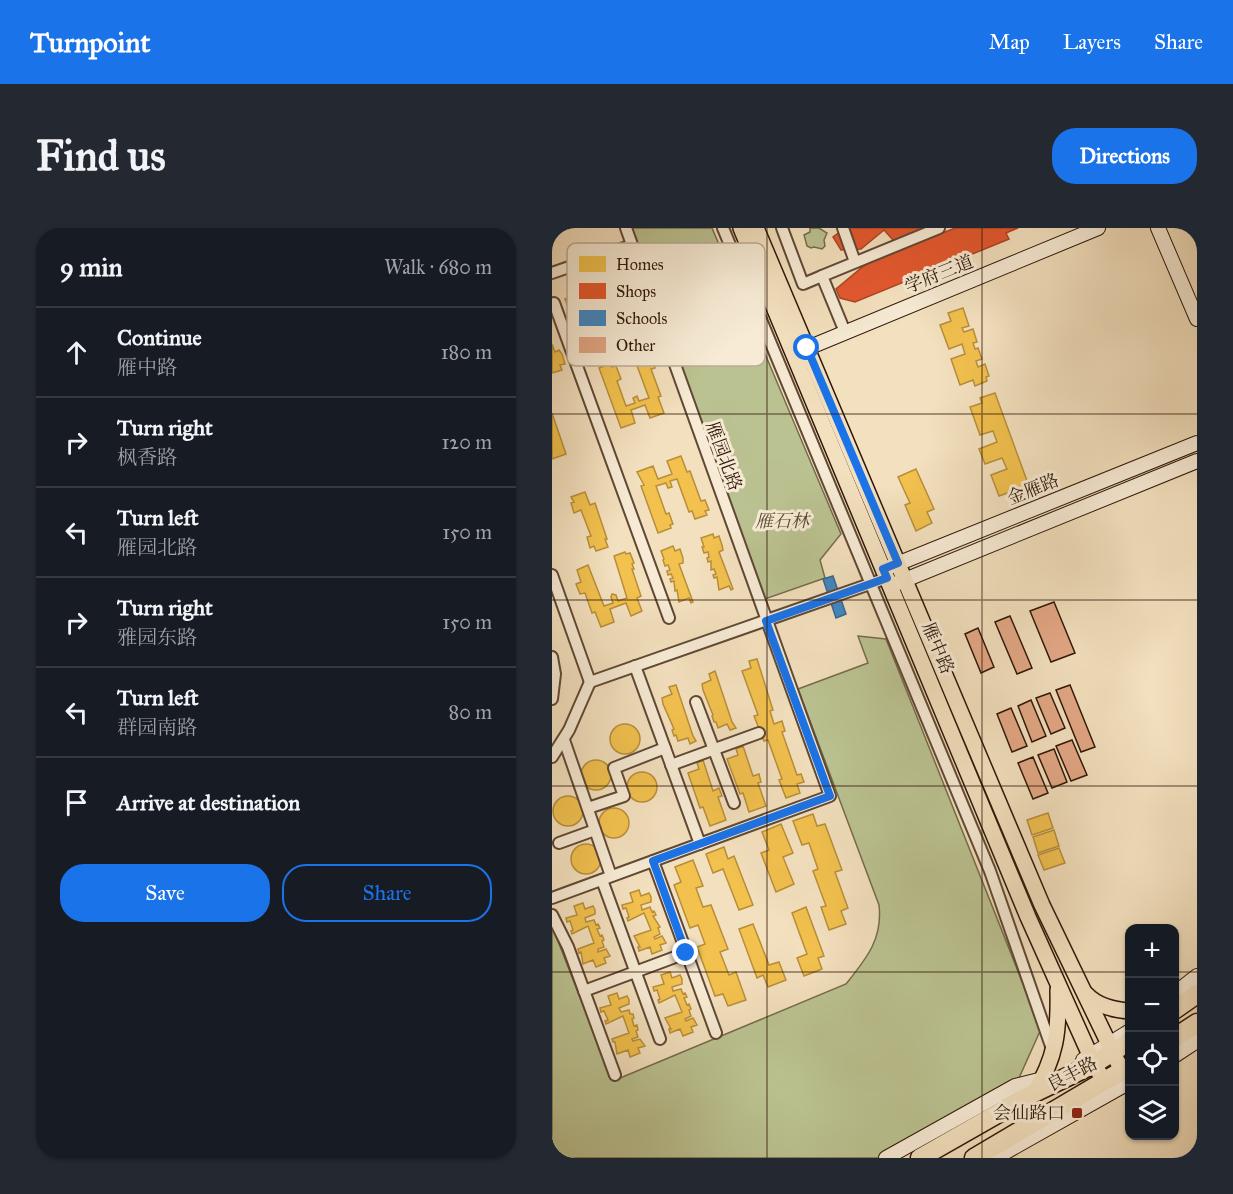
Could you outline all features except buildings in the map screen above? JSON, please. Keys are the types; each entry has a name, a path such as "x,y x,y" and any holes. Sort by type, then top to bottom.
{"highway":[{"path":"1179,1007 1197,994"},
{"path":"1179,1035 1197,1023"},
{"name":"良丰路","path":"920,1158 1039,1086 1125,1043"},
{"name":"良丰路","path":"974,1158 1104,1081 1125,1074"}],"main road":[{"name":"雁中路","path":"741,228 748,243"},
{"name":"雁中路","path":"756,228 761,243"},
{"name":"雁中路","path":"765,253 887,578 1028,917 1092,1060 1104,1081"},
{"name":"雁中路","path":"765,278 898,563 1042,905 1111,1048 1125,1070"},
{"path":"1039,1086 1054,1054 1059,1014 1058,984"},
{"path":"1081,988 1097,1003 1125,1010"}],"street":[{"name":"雁园北路","path":"626,228 631,243"},
{"path":"723,228 729,243"},
{"path":"782,228 803,284 939,228"},
{"path":"843,228 855,262"},
{"name":"学府三道","path":"800,351 1098,228"},
{"path":"1158,228 1197,319"},
{"path":"552,273 567,268"},
{"path":"822,276 845,332"},
{"path":"554,303 567,339"},
{"path":"765,330 990,871 1054,1054"},
{"path":"577,366 669,618"},
{"name":"雁园北路","path":"675,366 830,796 700,844"},
{"name":"金雁路","path":"887,578 898,563 1197,443"},
{"name":"金雁路","path":"887,578 905,579 1197,461"},
{"path":"552,575 590,682 564,740 552,757"},
{"path":"590,682 887,578"},
{"path":"552,657 555,674 552,699"},
{"path":"552,898 700,844 635,666"},
{"path":"696,702 734,803"},
{"path":"671,765 759,733"},
{"path":"564,740 595,830 636,972 660,1039"},
{"path":"588,808 624,796 614,768 665,748"},
{"path":"559,843 595,830"},
{"path":"653,861 716,1033"},
{"path":"552,915 568,947 615,1075"},
{"path":"584,991 686,953"},
{"path":"1179,990 1197,976"},
{"path":"1111,1048 1129,1032"},
{"path":"1179,1053 1197,1041"},
{"path":"995,1158 1125,1074"},
{"path":"886,1158 1015,1086 1039,1086"}],"green space":[{"name":"雁石林","path":"626,228 712,228 718,243 631,243"},
{"path":"810,228 819,228 827,233 824,240 825,246 822,249 807,246 804,235 810,232"},
{"name":"雁石林","path":"765,354 841,534 820,560 825,578 759,601 675,366 765,366"},
{"path":"858,636 886,639 1041,1029 1019,1078 880,1158 552,1158 552,926 613,1081 846,984 872,948 880,917 879,905 798,689 868,663"}],"place":[{"name":"会仙路口","path":"1077,1113"}],"route":[{"path":"686,953 653,861 830,796 766,621 887,578 883,569 898,563 807,348"}]}
